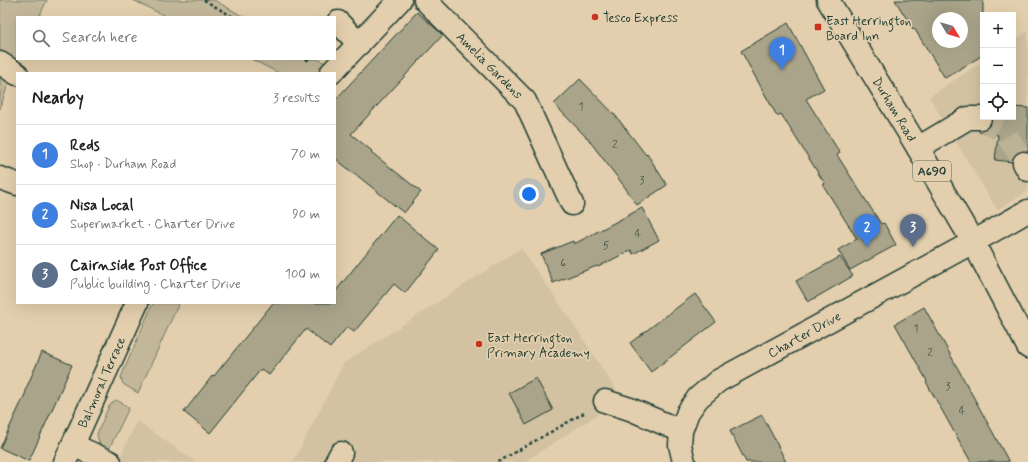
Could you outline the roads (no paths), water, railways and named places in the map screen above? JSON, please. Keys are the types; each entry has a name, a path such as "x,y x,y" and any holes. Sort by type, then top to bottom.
{"main road":[{"path":"332,72 400,0"},
{"name":"Amelia Gardens","path":"425,0 525,101 572,204"},
{"name":"Durham Road","path":"828,0 973,242 1028,347"},
{"path":"338,22 359,44"},
{"path":"0,63 16,73"},
{"path":"918,148 968,118 980,118"},
{"path":"0,178 16,184"},
{"name":"Charter Drive","path":"684,462 680,445 681,431 688,412 698,398 718,381 1028,211"},
{"name":"Balmoral Terrace","path":"69,454 137,304"},
{"path":"605,401 630,409 681,431"},
{"path":"69,454 110,462"}],"tunnel":[{"path":"983,120 1006,134 1024,163"}],"place":[{"name":"Tesco Express","path":"595,17"},
{"name":"East Herrington Board Inn","path":"818,27"},
{"name":"Reds","path":"782,70"},
{"name":"Nisa Local","path":"867,247"},
{"name":"Cairnside Post Office","path":"913,247"},
{"name":"East Herrington Primary Academy","path":"479,344"}]}
